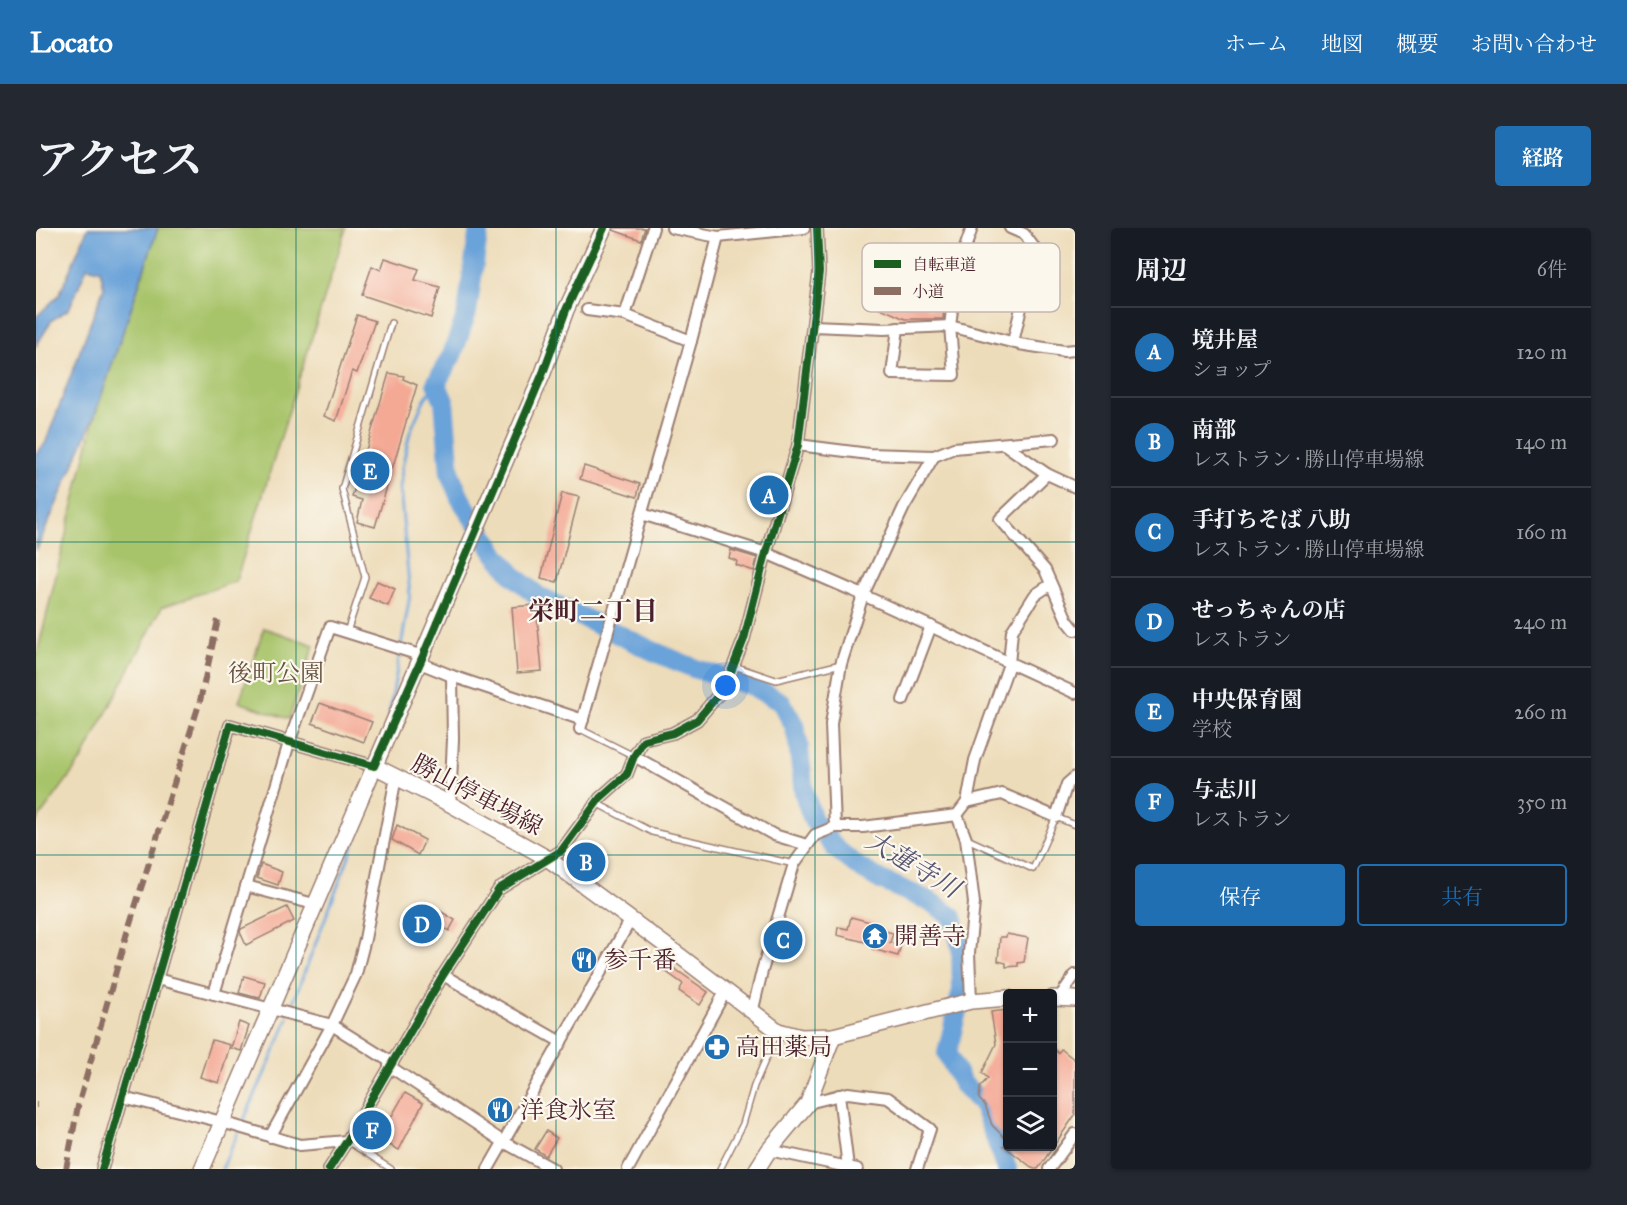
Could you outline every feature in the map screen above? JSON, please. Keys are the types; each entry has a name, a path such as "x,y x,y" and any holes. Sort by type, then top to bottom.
{"main road":[{"path":"374,766 422,659 543,373 566,310 604,228"},
{"name":"勝山停車場線","path":"202,1169 374,766 450,804 547,858 778,1031 801,1038 832,1036 971,1001 1003,998"},
{"path":"1057,998 1075,999"},
{"path":"757,1169 769,1150 808,1102 832,1036"}],"street":[{"path":"625,315 653,228"},
{"path":"672,228 718,237 804,228"},
{"path":"329,1169 347,1142 443,975 499,889 561,851 596,803 627,774 644,740 673,733 697,720 725,687 744,639 766,553 798,445 819,272 817,228"},
{"path":"967,243 972,228"},
{"path":"1010,228 1024,234 1031,243"},
{"path":"214,994 289,743 330,627 422,659 452,676 582,724 691,341 718,237"},
{"path":"587,310 625,315 691,341"},
{"path":"898,328 892,374 954,375 950,326 952,312"},
{"path":"1013,342 1020,312"},
{"path":"813,326 898,328 950,326 1013,342 1064,351 1075,350"},
{"path":"798,445 869,454 933,456 954,448 1054,439"},
{"path":"1004,444 1047,474 1075,487"},
{"path":"835,827 831,724 841,664 863,595 904,507 933,456"},
{"path":"1047,474 1000,519 1045,570 1067,620 1075,630"},
{"path":"642,514 766,553 1075,693"},
{"path":"752,1013 762,970 794,864 815,835 835,827 862,827 957,815 967,802 975,760 1009,664 1012,631 1035,595 1050,585"},
{"path":"903,700 930,626"},
{"path":"450,804 453,739 452,676"},
{"path":"102,1169 230,725 374,766"},
{"path":"634,756 774,835 807,845"},
{"path":"270,1137 332,1025 356,974 365,939 396,777"},
{"path":"967,802 1002,794 1056,817 1067,784 1075,777"},
{"path":"957,815 966,839 974,903 969,953 971,1001"},
{"path":"246,886 314,904"},
{"path":"488,1169 630,921"},
{"path":"443,975 561,1042"},
{"path":"1057,997 1075,975"},
{"path":"157,979 332,1025 502,1141 553,1169"},
{"path":"628,1169 725,992"},
{"path":"808,1102 848,1093 888,1098 930,1129 917,1169"},
{"path":"769,1150 853,1168 839,1095"},
{"path":"123,1096 300,1145 347,1142"},
{"path":"1049,1169 1075,1134"}],"lane":[{"path":"347,632 365,577 342,489 391,323"},
{"path":"734,666 776,680 841,664"},
{"path":"582,724 634,756"},
{"path":"596,803 652,832 794,864"},
{"path":"966,839 1033,869 1056,817 1075,825"},
{"path":"720,1169 742,1124 754,1086 778,1031"},
{"path":"347,1142 391,1169"}],"green space":[{"path":"158,228 346,228 236,581 162,607 82,759 36,822 36,658 95,415"},
{"name":"後町公園","path":"264,628 314,645 289,719 239,702"}],"water":[{"path":"88,228 158,228 95,415 36,551 36,453 45,444 104,287 100,270 87,267 69,309 52,320 36,346 36,317 59,295"}],"building":[{"path":"614,228 645,228 641,240 613,230"},
{"path":"385,258 419,269 415,280 440,287 431,318 362,295 372,266 381,270"},
{"path":"889,312 944,312 943,319 905,319"},
{"path":"357,315 375,321 357,373 352,371 336,421 324,416"},
{"path":"389,373 404,376 403,379 417,385 375,527 357,522 362,500 352,497"},
{"path":"584,466 640,484 637,497 580,479"},
{"path":"562,493 579,497 557,582 541,578"},
{"path":"731,550 757,558 754,571 736,565 737,561 729,558"},
{"path":"377,581 395,589 388,606 369,598"},
{"path":"536,605 542,671 517,673 512,607"},
{"path":"320,703 372,722 364,742 312,723"},
{"path":"397,825 425,840 418,855 392,840"},
{"path":"261,864 282,872 278,885 257,878"},
{"path":"425,902 455,920 449,931 438,924 429,941 406,928 405,925 413,910 419,913"},
{"path":"287,907 294,921 246,945 240,932 241,929"},
{"path":"851,917 878,924 877,929 893,933 890,943 901,945 898,956 872,949 873,944 837,935 838,927 848,929"},
{"path":"1007,934 1028,938 1024,962 1018,963 1018,966 1006,967 1006,963 998,961 1000,937 1006,937"},
{"path":"665,962 708,992 700,1005 679,991 683,984 661,968"},
{"path":"244,976 265,982 260,998 239,993"},
{"path":"1003,1011 1003,1136 992,1125 985,1105 979,1099 980,1087 988,1078 982,1073 996,1044 991,1012"},
{"path":"239,1022 249,1026 241,1051 231,1048"},
{"path":"708,1039 726,1048 721,1059 702,1049"},
{"path":"212,1040 230,1045 219,1083 200,1077"},
{"path":"1061,1049 1075,1060 1075,1115 1057,1141 1057,1052"},
{"path":"405,1093 423,1103 399,1150 374,1137 370,1145 360,1138 373,1117 386,1126"},
{"path":"493,1101 512,1112 506,1122 487,1111"},
{"path":"546,1131 557,1138 546,1156 535,1149"},
{"path":"1011,1151 1050,1151 1038,1169 1034,1169"}],"waterway":[{"name":"大蓮寺川","path":"479,228 467,312 452,355 436,383 444,401 450,474 460,498 495,553 515,577 538,596 655,652 696,669 752,686 781,702 794,725 804,793 813,820 835,848 860,868 931,902 953,917 961,947 962,990 947,1053 962,1083 983,1105 1007,1169"},
{"path":"389,715 410,595 400,488 402,468 410,432 424,400 436,383"},
{"path":"290,1010 379,775"},
{"path":"222,1169 288,1017"}],"marked path":[{"path":"66,1169 78,1106 126,936 200,701 218,620"}],"cycle path":[{"path":"102,1169 230,725 374,766 543,373 566,310 604,228"},
{"path":"329,1169 443,975 499,889 561,851 600,798 627,774 644,740 673,733 697,720 725,687 744,639 766,553 798,445 819,272 817,228"}],"place":[{"name":"中央保育園","path":"370,471"},
{"name":"境井屋","path":"769,495"},
{"name":"南部","path":"586,862"},
{"name":"せっちゃんの店","path":"422,924"},
{"name":"開善寺","path":"875,936"},
{"name":"手打ちそば 八助","path":"783,940"},
{"name":"参千番","path":"584,960"},
{"name":"高田薬局","path":"717,1047"},
{"name":"洋食氷室","path":"500,1110"},
{"name":"与志川","path":"372,1130"}],"district":[{"name":"栄町二丁目","path":"593,611"}]}
